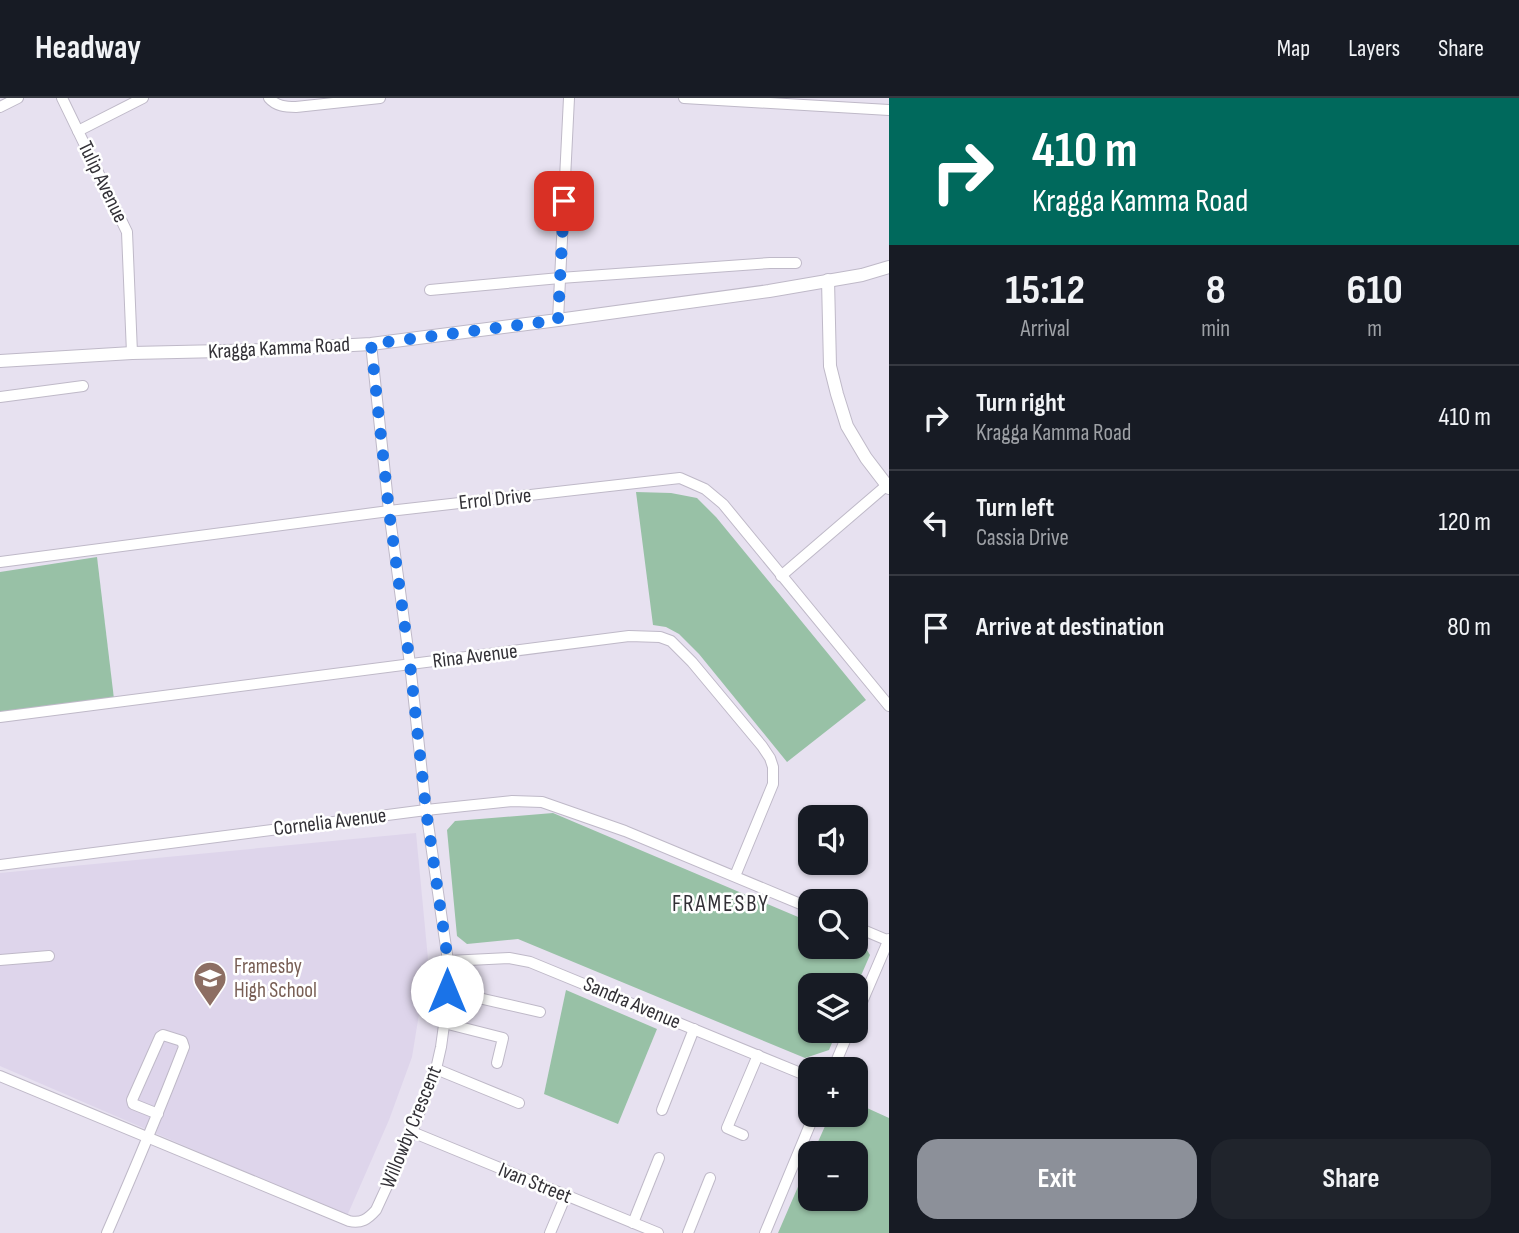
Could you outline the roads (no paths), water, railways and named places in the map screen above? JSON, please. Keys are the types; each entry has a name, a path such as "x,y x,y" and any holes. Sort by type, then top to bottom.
{"main road":[{"name":"Kragga Kamma Road","path":"0,361 371,344 769,291 862,275 889,267"},
{"path":"828,280 830,366 836,394 847,426 888,487"}],"street":[{"path":"0,107 18,98"},
{"name":"Tulip Avenue","path":"62,98 127,232 132,353"},
{"path":"78,131 143,98"},
{"path":"269,98 283,107 296,107 380,98"},
{"path":"558,320 569,98"},
{"path":"684,98 889,110"},
{"path":"430,290 560,278 796,263"},
{"name":"Willowby Crescent","path":"0,1076 349,1221 356,1223 370,1218 376,1210 412,1132 436,1069 444,1023 448,961 426,810 371,344"},
{"path":"0,397 83,386"},
{"name":"Errol Drive","path":"0,562 389,511 680,478 705,489 723,504 889,706"},
{"path":"781,576 888,487"},
{"name":"Rina Avenue","path":"0,717 629,636 660,637 671,641 692,662 762,746 774,767 773,784 735,876"},
{"name":"Cornelia Avenue","path":"0,865 426,810 512,801 542,802 614,827 798,903"},
{"path":"868,932 889,940 868,988"},
{"path":"0,960 49,956"},
{"name":"Sandra Avenue","path":"448,961 509,958 530,962 798,1072"},
{"path":"447,991 540,1013"},
{"path":"444,1023 503,1038 497,1063"},
{"path":"662,1110 694,1029"},
{"path":"107,1233 158,1114 184,1047 181,1041 163,1035 132,1102 158,1114"},
{"path":"743,1135 727,1128 758,1055"},
{"path":"436,1069 519,1103"},
{"path":"765,1233 809,1127"},
{"name":"Ivan Street","path":"412,1132 658,1233"},
{"path":"633,1223 659,1158"},
{"path":"688,1233 710,1178"},
{"path":"550,1233 566,1195"}],"place":[{"name":"Framesby High School","path":"210,1008"}],"district":[{"name":"FRAMESBY","path":"721,904"}]}
